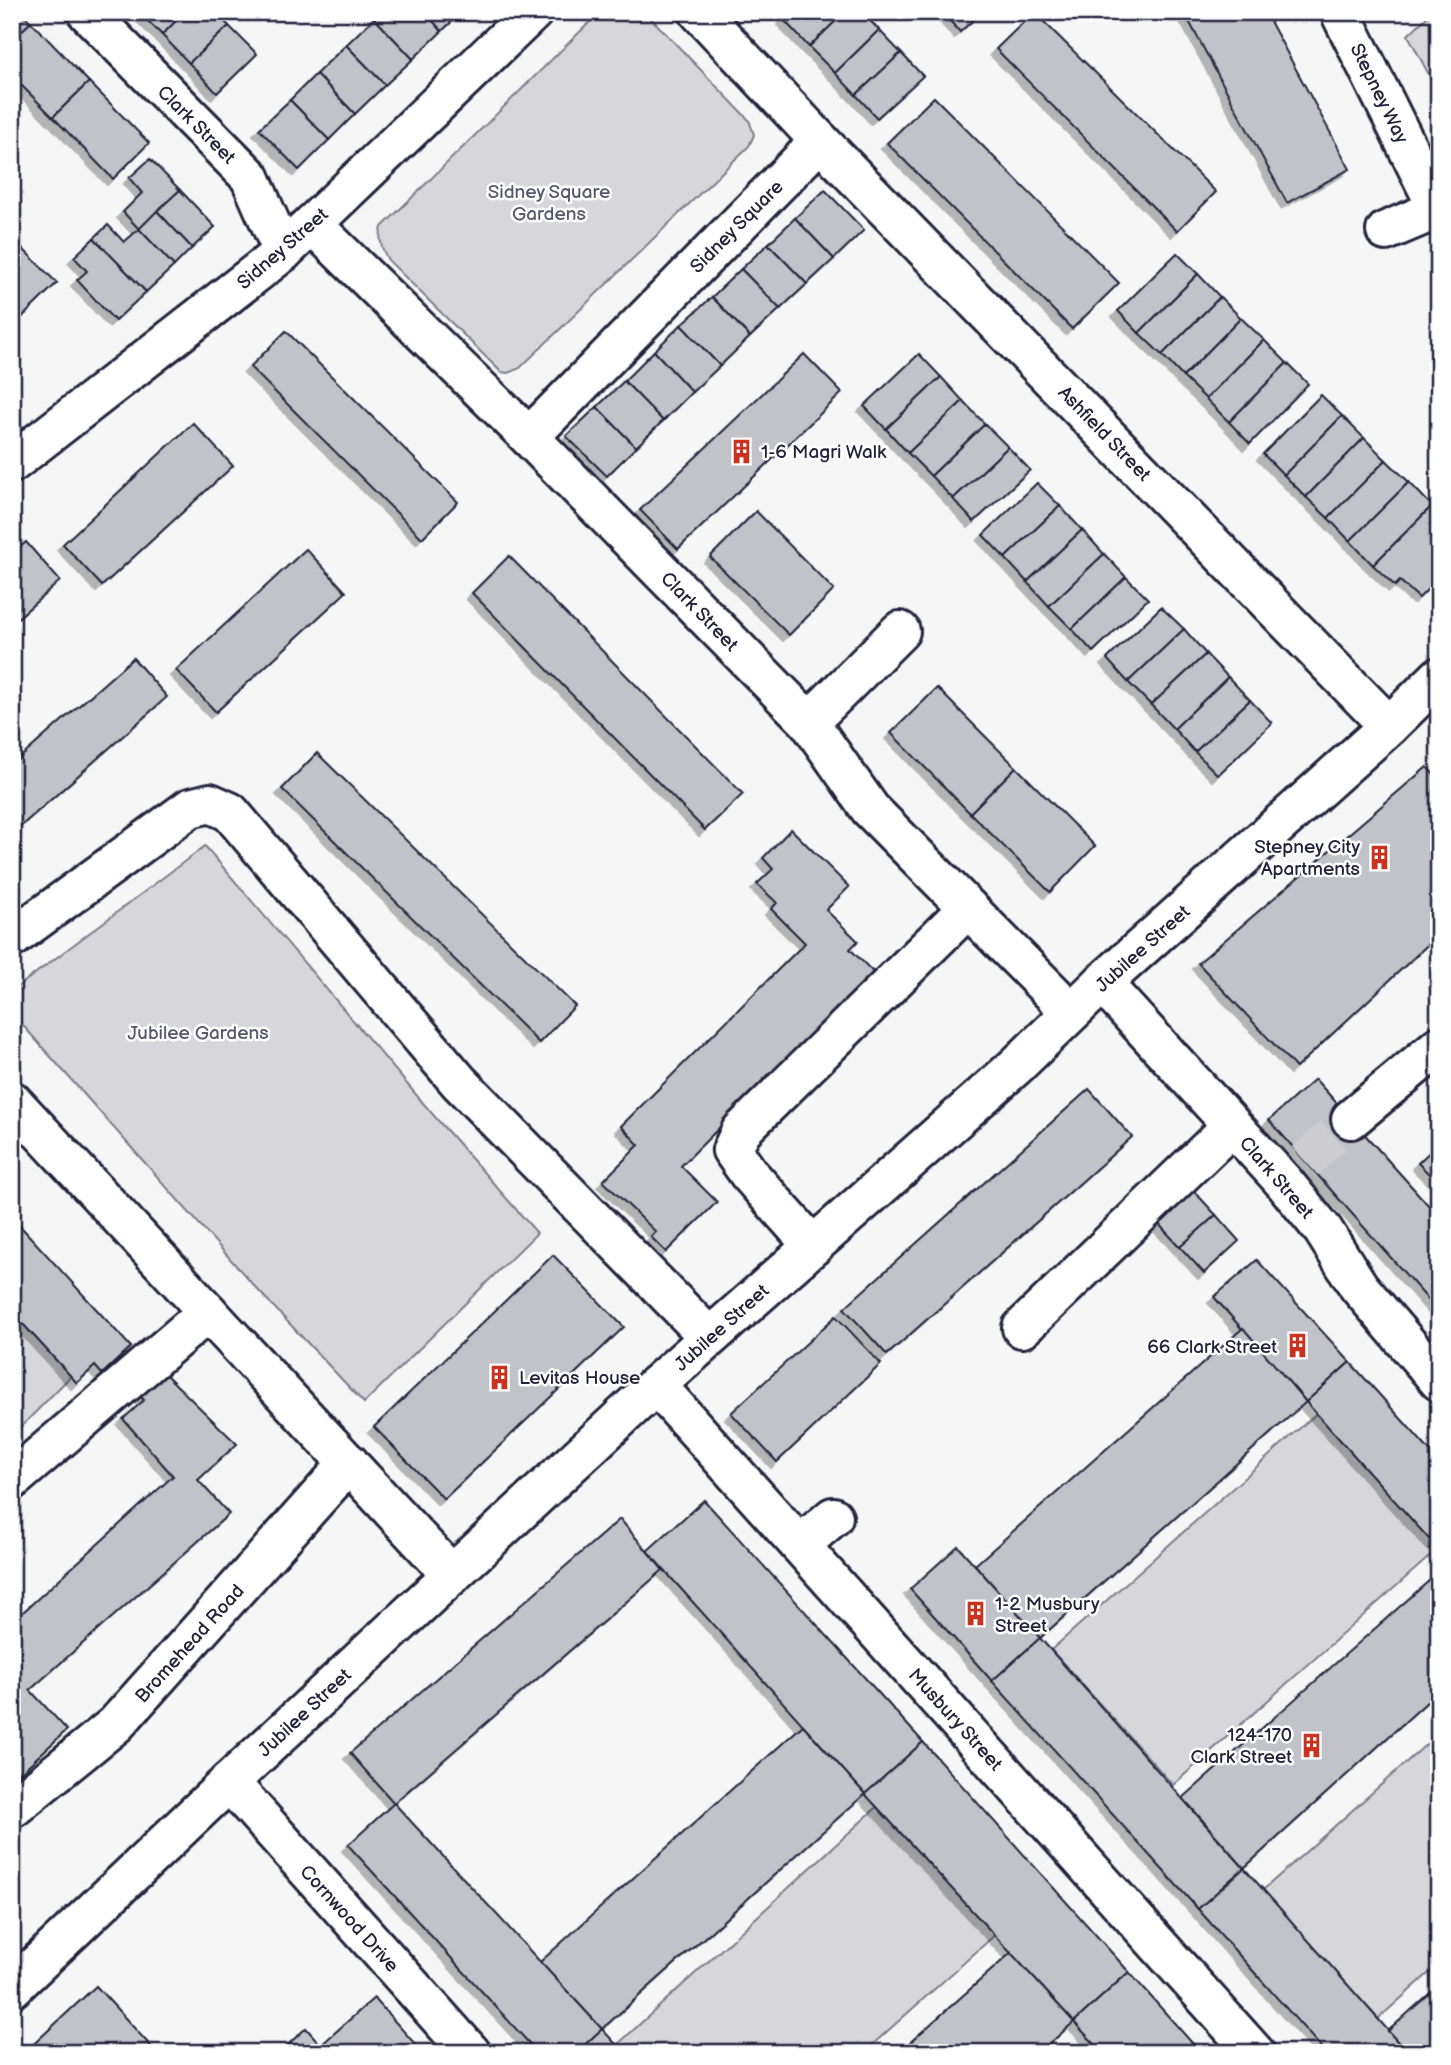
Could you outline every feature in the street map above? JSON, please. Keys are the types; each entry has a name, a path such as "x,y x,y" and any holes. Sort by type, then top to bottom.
{"street":[{"name":"Clark Street","path":"87,12 250,177 283,252"},
{"name":"Sidney Street","path":"12,463 283,252 533,12"},
{"path":"699,12 820,141"},
{"name":"Stepney Way","path":"1340,12 1438,210"},
{"name":"Sidney Square","path":"529,437 820,141"},
{"name":"Ashfield Street","path":"820,141 1389,726"},
{"path":"1386,231 1438,210"},
{"name":"Clark Street","path":"312,224 529,437 809,722 870,809 1071,1012"},
{"path":"809,722 900,631"},
{"name":"Jubilee Street","path":"12,1988 656,1385 1004,1076 1102,983 1389,726 1439,677"},
{"path":"12,938 190,808 210,803 230,812 459,1082 709,1337"},
{"path":"813,1246 732,1150 741,1130 968,908"},
{"name":"Clark Street","path":"1102,983 1232,1126 1294,1171 1323,1230 1359,1287 1439,1381"},
{"path":"1351,1119 1439,1046"},
{"path":"12,1101 452,1575"},
{"path":"1022,1328 1232,1126"},
{"path":"12,1480 208,1312"},
{"name":"Musbury Street","path":"656,1385 1255,2053"},
{"name":"Bromehead Road","path":"14,1807 116,1724 349,1463"},
{"path":"800,1545 833,1517"},
{"name":"Cornwood Drive","path":"229,1782 471,2053"}],"green space":[{"name":"Sidney Square Gardens","path":"600,12 645,12 749,120 754,135 749,146 520,368 508,373 501,372 388,260 381,244 382,227"},
{"path":"1432,12 1439,12 1439,94 1408,35"},
{"name":"Jubilee Gardens","path":"205,846 537,1233 364,1403 256,1288 12,1013 12,991"},
{"path":"12,1312 71,1376 12,1436"},
{"path":"1317,1413 1438,1549 1173,1785 1051,1650"},
{"path":"1439,1733 1439,1964 1378,2019 1263,1890"},
{"path":"877,1807 995,1935 863,2053 624,2053 617,2045"}],"building":[{"path":"12,12 21,12 31,22 12,40"},
{"path":"139,12 185,12 162,35"},
{"path":"185,12 215,12 229,26 189,63 162,35"},
{"path":"380,12 425,12 442,31 413,59 374,18"},
{"path":"425,12 462,12 442,31"},
{"path":"790,12 845,12 809,47 783,19"},
{"path":"845,12 862,12 879,30 835,73 809,47"},
{"path":"942,12 982,12 960,32"},
{"path":"1034,12 1216,192 1177,231 996,49"},
{"path":"1184,12 1265,12 1350,169 1287,203"},
{"path":"374,18 413,59 385,85 346,45"},
{"path":"31,22 89,82 53,117 12,76 12,40"},
{"path":"229,26 257,54 217,93 189,63"},
{"path":"879,30 901,53 856,95 835,73"},
{"path":"346,45 385,85 355,114 316,74"},
{"path":"901,53 923,76 877,118 856,95"},
{"path":"316,74 355,114 329,140 290,100"},
{"path":"89,82 149,143 113,179 53,117"},
{"path":"934,97 1119,283 1072,329 887,143"},
{"path":"290,100 329,140 299,170 259,129"},
{"path":"150,159 180,190 139,229 123,212 142,193 129,178"},
{"path":"180,190 215,227 192,248 157,211"},
{"path":"825,190 864,230 834,259 795,218"},
{"path":"157,211 192,248 174,266 139,229"},
{"path":"795,218 834,259 807,284 768,244"},
{"path":"108,225 124,242 139,229 174,266 146,292 94,238"},
{"path":"94,238 146,292 115,321 77,280 87,271 74,257"},
{"path":"15,241 57,283 12,327 12,243"},
{"path":"768,244 807,284 780,309 741,269"},
{"path":"1177,253 1198,274 1139,333 1118,311"},
{"path":"741,269 780,309 750,337 712,297"},
{"path":"1198,274 1220,297 1162,355 1139,333"},
{"path":"712,297 750,337 720,366 681,325"},
{"path":"1220,297 1241,318 1183,377 1162,355"},
{"path":"1241,318 1264,340 1206,399 1183,377"},
{"path":"681,325 720,366 692,392 654,351"},
{"path":"286,331 458,502 422,538 250,367"},
{"path":"1264,340 1287,363 1229,422 1206,399"},
{"path":"654,351 692,392 663,421 624,381"},
{"name":"1-6 Magri Walk","path":"804,354 842,393 678,549 640,510"},
{"path":"919,354 941,377 886,429 864,406"},
{"path":"1287,363 1308,384 1250,444 1229,422"},
{"path":"941,377 963,401 908,453 886,429"},
{"path":"624,381 663,421 636,447 597,407"},
{"path":"1321,395 1342,416 1284,475 1263,454"},
{"path":"963,401 985,424 931,476 908,453"},
{"path":"597,407 636,447 607,476 566,436"},
{"path":"1342,416 1364,438 1306,497 1284,475"},
{"path":"193,423 233,466 102,586 63,544"},
{"path":"985,424 1008,447 953,499 931,476"},
{"path":"1364,438 1386,460 1328,518 1306,497"},
{"path":"1008,447 1030,470 974,522 953,499"},
{"path":"1386,460 1409,482 1350,541 1328,518"},
{"path":"1409,482 1432,506 1373,565 1350,541"},
{"path":"1037,483 1060,506 1005,558 983,535"},
{"path":"1060,506 1082,530 1027,582 1005,558"},
{"path":"1432,506 1439,513 1439,578 1419,598 1400,581 1395,586 1373,565"},
{"path":"756,511 834,590 789,635 710,557"},
{"path":"1082,530 1104,554 1049,606 1027,582"},
{"path":"26,542 60,581 12,623 12,554"},
{"path":"306,549 346,592 216,712 176,670"},
{"path":"1104,554 1126,577 1072,629 1049,606"},
{"path":"509,556 743,794 705,830 472,593"},
{"path":"1126,577 1148,599 1093,652 1072,629"},
{"path":"1161,607 1184,629 1128,682 1107,659"},
{"path":"1184,629 1206,654 1151,705 1128,682"},
{"path":"1206,654 1228,677 1174,729 1151,705"},
{"path":"133,658 167,697 12,834 12,765"},
{"path":"1228,677 1250,700 1195,752 1174,729"},
{"path":"937,688 1016,767 970,813 891,733"},
{"path":"1250,700 1272,723 1218,775 1195,752"},
{"path":"317,753 575,1006 539,1043 282,789"},
{"path":"1016,767 1095,846 1050,892 970,813"},
{"name":"Stepney City Apartments","path":"1427,767 1439,780 1439,934 1296,1068 1198,963"},
{"path":"791,829 849,887 826,910 858,941 850,949 874,973 681,1166 717,1202 666,1252 651,1237 656,1232 603,1181 639,1145 621,1126 805,943 771,909 777,903 757,884 773,869 763,858"},
{"path":"1315,1079 1439,1217 1439,1312 1269,1120"},
{"path":"1089,1089 1132,1137 887,1355 844,1308"},
{"path":"1439,1143 1439,1184 1418,1163"},
{"path":"1192,1189 1216,1215 1180,1247 1156,1221"},
{"path":"1216,1215 1239,1241 1204,1273 1180,1247"},
{"path":"12,1217 131,1347 102,1374 95,1366 77,1383 12,1312"},
{"name":"Levitas House","path":"553,1255 624,1327 444,1499 374,1427"},
{"name":"66 Clark Street","path":"1257,1260 1350,1362 1306,1402 1214,1297"},
{"path":"836,1316 881,1364 777,1462 731,1413"},
{"path":"1243,1328 1306,1402 1040,1638 975,1565"},
{"path":"1350,1362 1439,1461 1439,1550 1306,1402"},
{"path":"163,1372 237,1444 198,1480 229,1514 30,1690 67,1730 20,1773 12,1765 12,1622 173,1476 123,1419 144,1400 139,1395"},
{"path":"704,1500 923,1742 865,1794 647,1551"},
{"path":"620,1519 663,1570 394,1803 350,1753"},
{"name":"1-2 Musbury Street","path":"958,1546 1040,1638 992,1681 910,1589"},
{"name":"124-170 Clark Street","path":"1439,1572 1439,1691 1244,1868 1183,1798"},
{"path":"1040,1638 1244,1868 1198,1909 992,1681"},
{"path":"803,1725 865,1794 602,2029 540,1962"},
{"path":"923,1742 1129,1972 1074,2022 865,1794"},
{"path":"394,1803 602,2029 576,2053 538,2053 348,1845"},
{"path":"1244,1868 1408,2053 1326,2053 1198,1909"},
{"path":"1011,1953 1074,2022 1039,2053 898,2053"},
{"path":"1129,1972 1201,2053 1103,2053 1074,2022"},
{"path":"1439,1985 1439,2053 1408,2053 1388,2031"},
{"path":"96,1986 157,2053 24,2053"},
{"path":"374,1998 423,2053 328,2053 321,2045"},
{"path":"306,2028 328,2053 279,2053"},
{"path":"602,2029 624,2053 576,2053"}],"tunnel":[{"path":"1305,1161 1351,1119"}],"place":[{"name":"1-6 Magri Walk","path":"741,451"},
{"name":"Stepney City Apartments","path":"1380,857"},
{"name":"66 Clark Street","path":"1297,1346"},
{"name":"Levitas House","path":"499,1377"},
{"name":"1-2 Musbury Street","path":"975,1614"},
{"name":"124-170 Clark Street","path":"1312,1745"}]}
